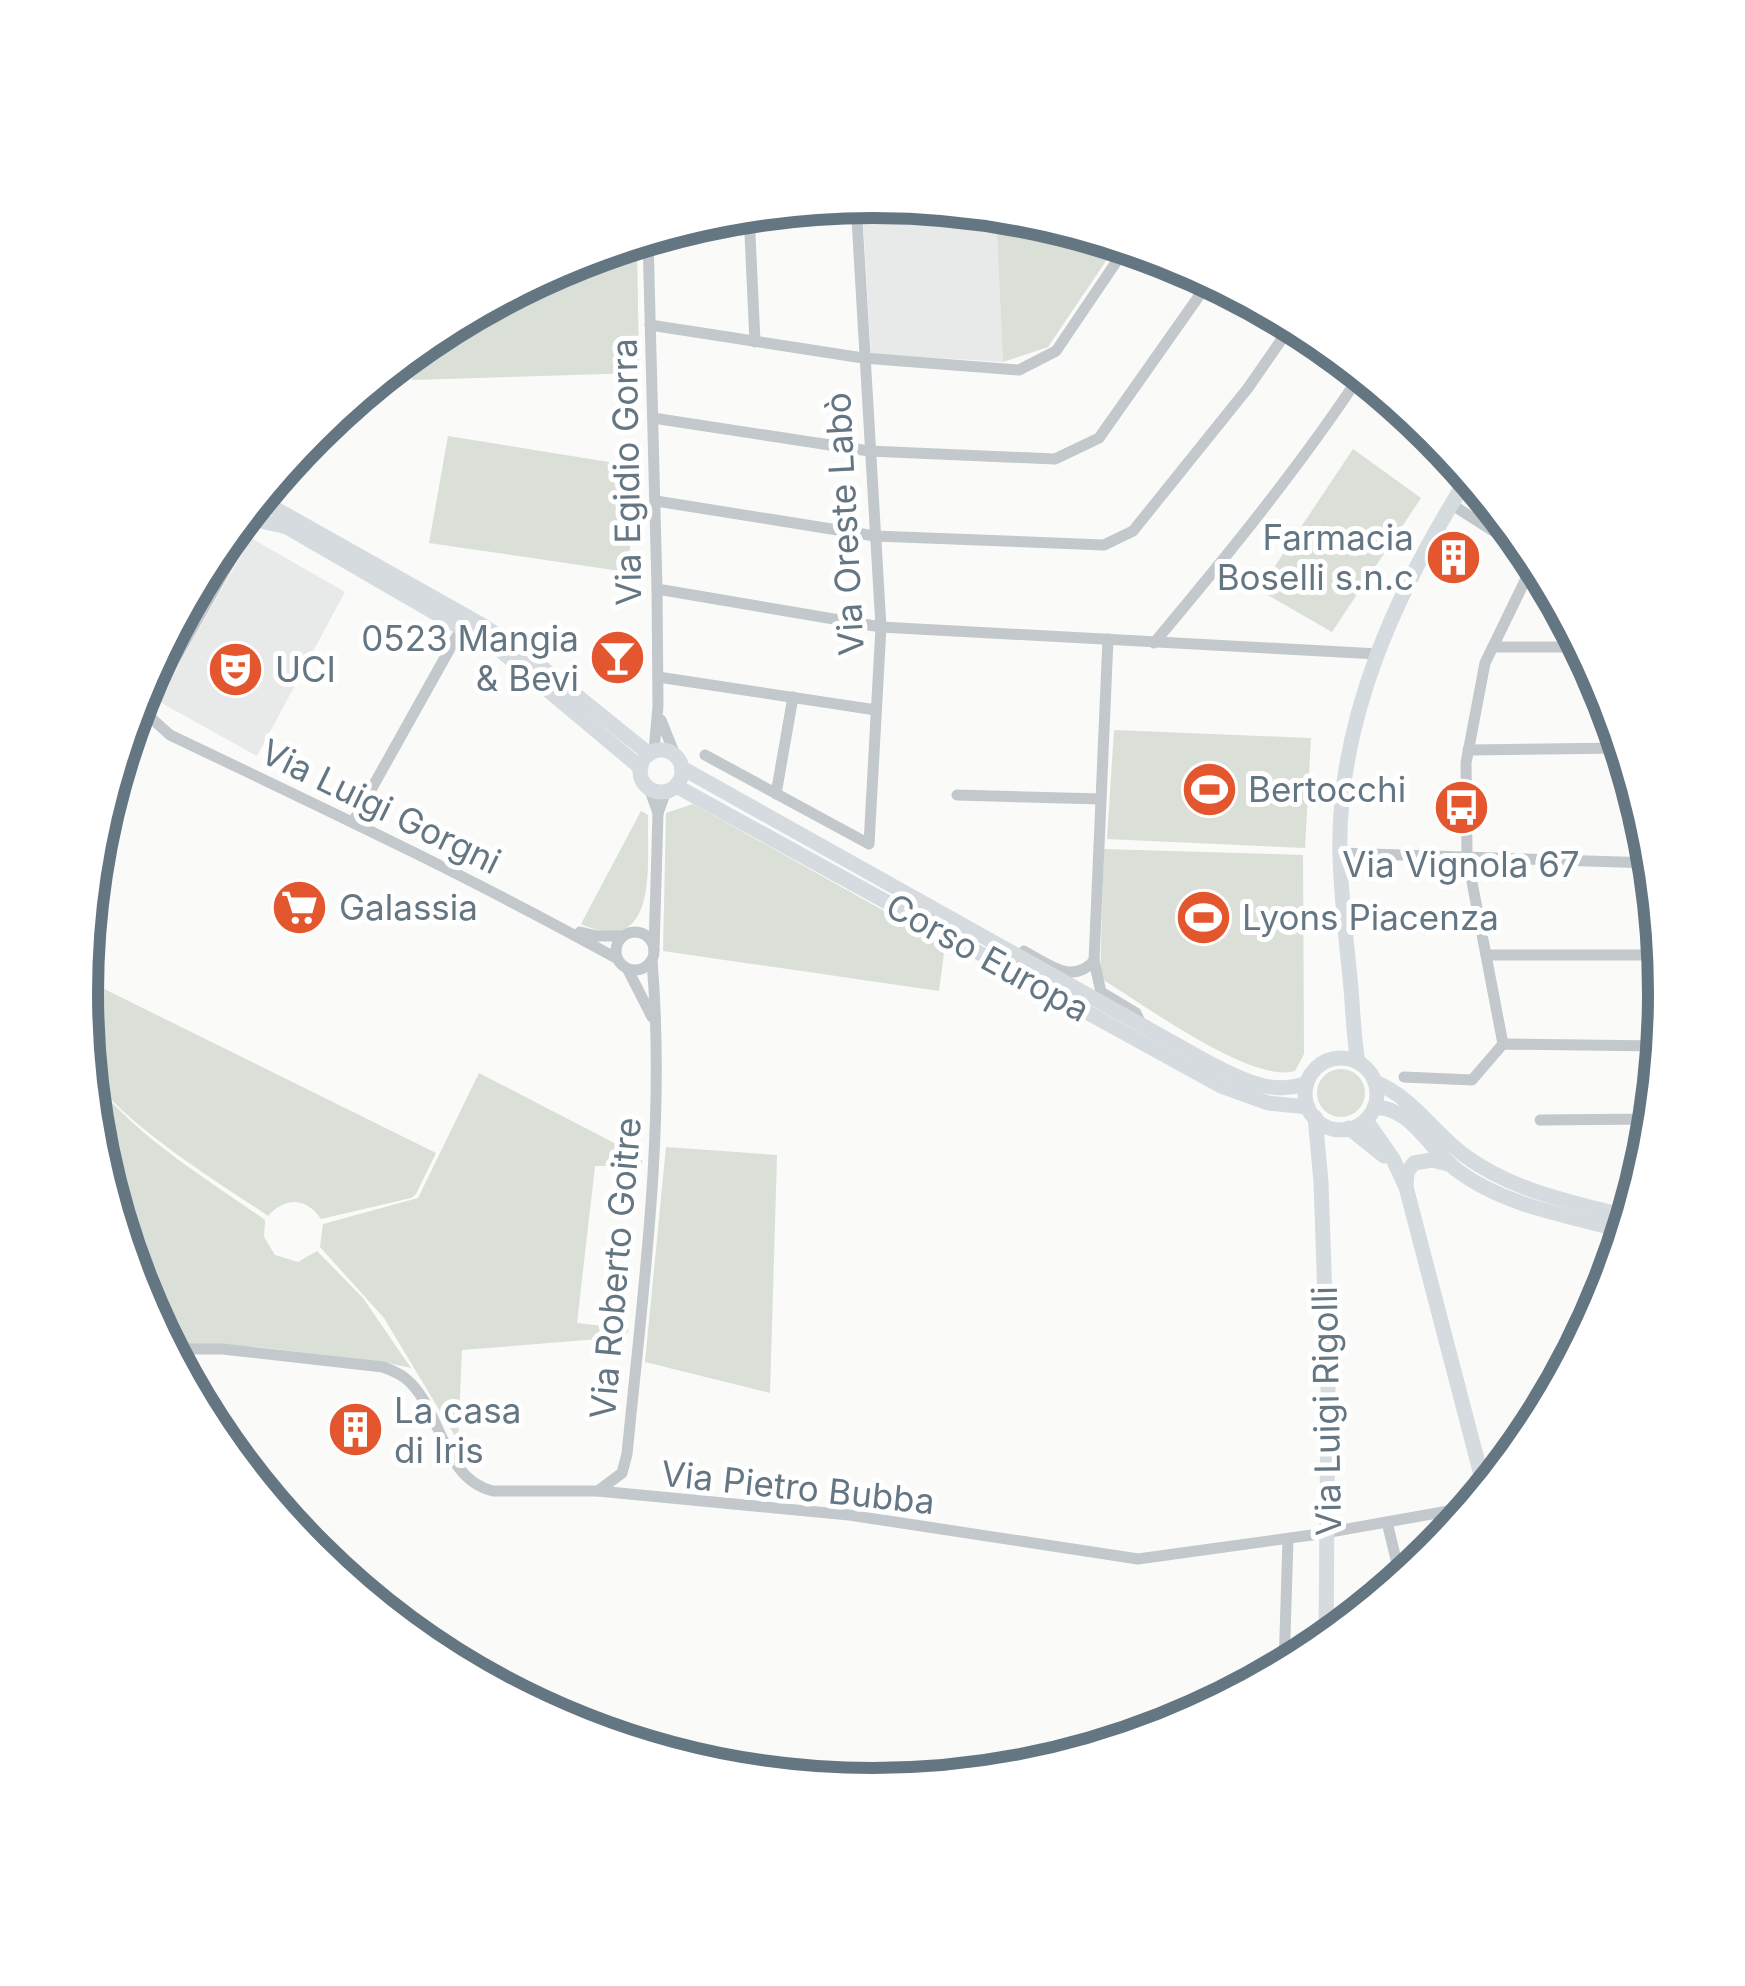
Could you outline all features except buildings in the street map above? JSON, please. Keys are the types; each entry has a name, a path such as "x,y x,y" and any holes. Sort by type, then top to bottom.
{"main road":[{"path":"1460,489 1412,570 1378,654 1352,744 1340,853 1358,1062 1375,1082 1403,1097 1452,1146 1495,1174 1544,1195 1615,1213"},
{"path":"270,507 482,625 524,653 648,758"},
{"path":"254,527 287,527 462,628 501,651 648,758"},
{"name":"Corso Europa","path":"648,758 665,750 1210,1064 1250,1082 1282,1090 1307,1084"},
{"path":"648,758 642,779 649,788"},
{"path":"671,789 679,761"},
{"name":"Corso Europa","path":"649,788 671,789 1221,1086 1311,1112"},
{"path":"1332,1059 1346,1034 1352,1000"},
{"path":"1358,1062 1332,1059 1321,1064 1307,1084 1311,1112 1398,1168"},
{"path":"1375,1082 1370,1114 1406,1187 1481,1473"},
{"path":"1342,1129 1390,1108 1450,1165"},
{"name":"Via Luigi Rigolli","path":"1311,1112 1322,1182 1328,1386 1326,1620"},
{"name":"Via Luigi Rigolli","path":"1322,1182 1326,1144 1342,1129"},
{"path":"1406,1187 1414,1163 1432,1160 1450,1165 1507,1197 1611,1226"}],"street":[{"name":"Via Oreste Labò","path":"776,794 869,844 880,627 857,219"},
{"path":"750,228 755,342"},
{"name":"Via Egidio Gorra","path":"648,251 658,706 648,758"},
{"path":"650,326 863,358 1018,370 1056,351 1119,258"},
{"path":"653,418 869,451 1055,460 1099,438 1202,292"},
{"path":"656,501 874,536 1104,546 1133,532 1284,337"},
{"path":"1154,643 1254,523 1353,386"},
{"path":"1451,504 1496,534"},
{"path":"163,680 230,559"},
{"path":"1503,1044 1466,856 1464,808 1468,750 1485,663 1526,577"},
{"path":"657,589 880,627 1378,654"},
{"path":"353,822 462,628"},
{"path":"1108,638 1094,961 1101,992 1136,1014 1142,1026"},
{"path":"1493,647 1566,647"},
{"path":"658,676 876,710"},
{"path":"705,755 776,794 793,698"},
{"name":"Via Egidio Gorra","path":"658,706 679,761"},
{"name":"Via Luigi Gorgni","path":"150,714 170,736"},
{"name":"Via Luigi Gorgni","path":"143,732 170,736 353,822 616,958"},
{"path":"1468,750 1607,748"},
{"name":"Via Roberto Goitre","path":"598,1492 622,1473 627,1454 652,1206 658,812 649,788"},
{"name":"Via Roberto Goitre","path":"658,812 671,789"},
{"path":"956,795 1101,800"},
{"path":"1340,853 1636,861"},
{"name":"Via Roberto Goitre","path":"638,932 649,915 655,890"},
{"name":"Via Luigi Gorgni","path":"566,929 597,936 623,936"},
{"path":"638,932 649,938 653,955 644,968 628,970 616,958 616,946 623,936 638,932"},
{"path":"1003,948 1023,951 1070,974 1085,970 1094,961"},
{"path":"1486,955 1646,954"},
{"name":"Via Roberto Goitre","path":"628,970 648,1006 657,1035"},
{"path":"1404,1077 1472,1080 1503,1044 1646,1046"},
{"path":"1540,1120 1637,1119"},
{"name":"Via Pietro Bubba","path":"182,1344 383,1368 403,1376 417,1390 464,1475 493,1491 598,1492 849,1515 1138,1560 1449,1511"},
{"path":"1387,1522 1397,1563"},
{"path":"1285,1649 1288,1538"}],"shaded area":[{"path":"863,218 997,229 1003,362 871,354"},
{"path":"997,229 1110,255 1048,347 1003,362"},
{"path":"637,255 639,373 412,380 412,370 485,322 576,277"},
{"path":"448,436 640,467 627,572 429,543"},
{"path":"1353,449 1421,498 1332,632 1259,590"},
{"path":"251,538 345,592 257,756 158,701"},
{"name":"Bertocchi","path":"1114,730 1311,738 1305,848 1107,839"},
{"path":"693,804 945,945 939,991 663,951 666,813"},
{"path":"641,811 648,815 648,857 644,901 637,918 625,929 607,932 581,924"},
{"name":"Lyons Piacenza","path":"1104,849 1303,855 1304,1054 1295,1071 1275,1072 1224,1054 1100,978"},
{"path":"98,986 436,1153 411,1198 321,1219 309,1207 295,1202 281,1205 268,1216 166,1146 104,1090"},
{"path":"1341,1069 1358,1076 1365,1093 1358,1110 1341,1117 1324,1110 1317,1093 1324,1076"},
{"path":"479,1073 642,1154 642,1166 595,1166 577,1323 629,1329 625,1337 462,1350 458,1441 384,1318 320,1247 323,1224 418,1198"},
{"path":"104,1093 148,1136 265,1220 264,1237 275,1255 298,1262 317,1251 363,1298 411,1368 258,1347 182,1344 156,1290 124,1194"},
{"path":"666,1147 777,1155 770,1393 645,1362"}],"place":[{"name":"Farmacia Boselli s.n.c","path":"1453,557"},
{"name":"0523 Mangia & Bevi","path":"618,658"},
{"name":"UCI","path":"236,669"},
{"name":"Bertocchi","path":"1209,789"},
{"name":"Via Vignola 67","path":"1461,808"},
{"name":"Galassia","path":"300,907"},
{"name":"Lyons Piacenza","path":"1203,917"},
{"name":"La casa di Iris","path":"355,1430"}]}
